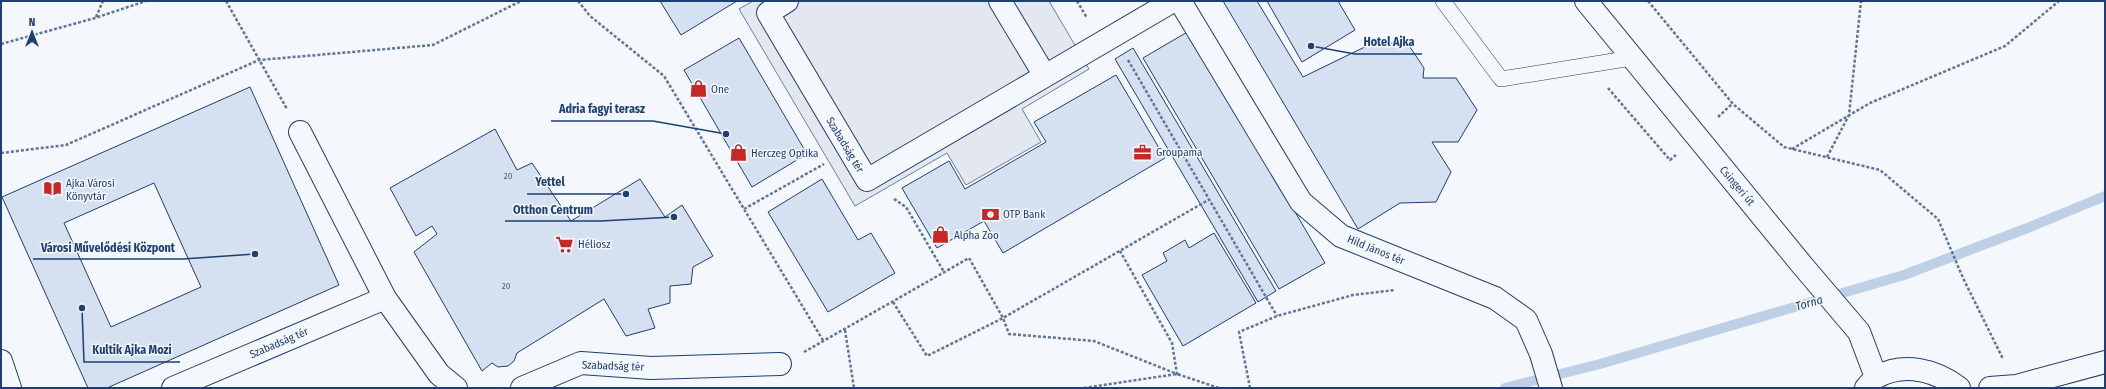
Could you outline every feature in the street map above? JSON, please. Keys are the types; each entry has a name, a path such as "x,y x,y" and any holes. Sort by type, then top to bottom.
{"street":[{"name":"Szabadság tér","path":"787,1 768,13 867,180 1173,1"},
{"path":"1000,1 1045,76"},
{"name":"Hild János tér","path":"1180,1 1301,202 1341,236 1495,298 1526,320 1541,354 1550,388"},
{"name":"Csingeri út","path":"1586,1 1802,265 1859,332 1871,383 1894,371 1920,370 1932,372 1949,380 1959,388"},
{"path":"300,132 385,298 439,374 456,388"},
{"name":"Szabadság tér","path":"173,388 385,298"},
{"path":"1,361 10,388"},
{"path":"1990,388 2016,386 2105,362"},
{"name":"Szabadság tér","path":"522,388 581,363 651,368 780,364"}],"lane":[{"path":"1443,1 1501,79 1632,58"}],"path":[{"path":"96,18 103,1"},
{"path":"1,44 96,18 146,1"},
{"path":"226,1 300,132"},
{"path":"1,153 66,146 259,60 433,45 521,1"},
{"path":"578,1 590,16 664,76 824,342 969,258 1003,318 1008,334 1094,341 1177,374 1219,388"},
{"path":"1077,1 1088,18 1127,59 1277,316"},
{"path":"1648,1 1733,104 1784,147 1880,170 1938,219 1963,278 2016,386"},
{"path":"1827,157 1849,115 1861,1"},
{"path":"1792,149 1870,103 2005,46 2059,1"},
{"path":"744,209 848,150"},
{"path":"867,180 906,207 944,272"},
{"path":"893,302 927,356 1003,318 1210,199"},
{"path":"1120,251 1172,343 1177,374"},
{"path":"1250,388 1239,332 1277,316 1353,295 1400,289"},
{"path":"845,330 854,388"},
{"path":"1084,388 1177,374"}],"shaded area":[{"path":"753,1 1049,1 1089,69 1022,109 1041,142 966,185 947,153 855,206 739,9"}],"building":[{"path":"660,1 737,1 681,35"},
{"path":"1223,1 1257,1 1303,77 1375,42 1408,44 1424,68 1423,78 1456,78 1477,110 1458,142 1432,142 1451,172 1436,202 1400,203 1358,229"},
{"path":"1267,1 1338,1 1355,30 1302,62"},
{"path":"1189,31 1325,263 1279,289 1143,58"},
{"path":"739,38 807,154 752,187 684,70"},
{"path":"1133,48 1276,291 1258,302 1115,59"},
{"path":"1116,75 1165,158 1003,253 984,221 937,248 902,188 949,161 965,189 1046,142 1034,122"},
{"path":"250,87 339,285 107,388 88,388 2,197","holes":["154,183 201,287 111,327 64,223"]},
{"name":"Héliosz","path":"495,129 517,170 532,163 571,221 640,179 665,217 682,205 713,256 693,267 691,284 670,286 670,303 648,309 655,328 626,336 604,299 517,353 514,361 508,366 498,367 492,363 482,371 414,252 437,234 432,226 416,236 390,188"},
{"path":"822,179 858,240 871,233 895,273 828,312 768,212"},
{"path":"1214,233 1256,303 1183,346 1142,275 1167,261 1163,253 1185,240 1189,248"}],"waterway":[{"name":"Torna","path":"1505,388 1600,364 1904,275 2030,227 2105,196"}],"place":[{"name":"Hotel Ajka","path":"1311,46"},
{"name":"One","path":"698,89"},
{"name":"Adria fagyi terasz","path":"726,134"},
{"name":"Groupama","path":"1143,152"},
{"name":"Herczeg Optika","path":"738,153"},
{"name":"Ajka Városi Könyvtár","path":"53,189"},
{"name":"Yettel","path":"626,194"},
{"name":"OTP Bank","path":"990,214"},
{"name":"Otthon Centrum","path":"674,217"},
{"name":"Alpha Zoo","path":"941,235"},
{"name":"Héliosz","path":"565,244"},
{"name":"Városi Művelődési Központ","path":"255,254"},
{"name":"Kultik Ajka Mozi","path":"82,308"}]}
